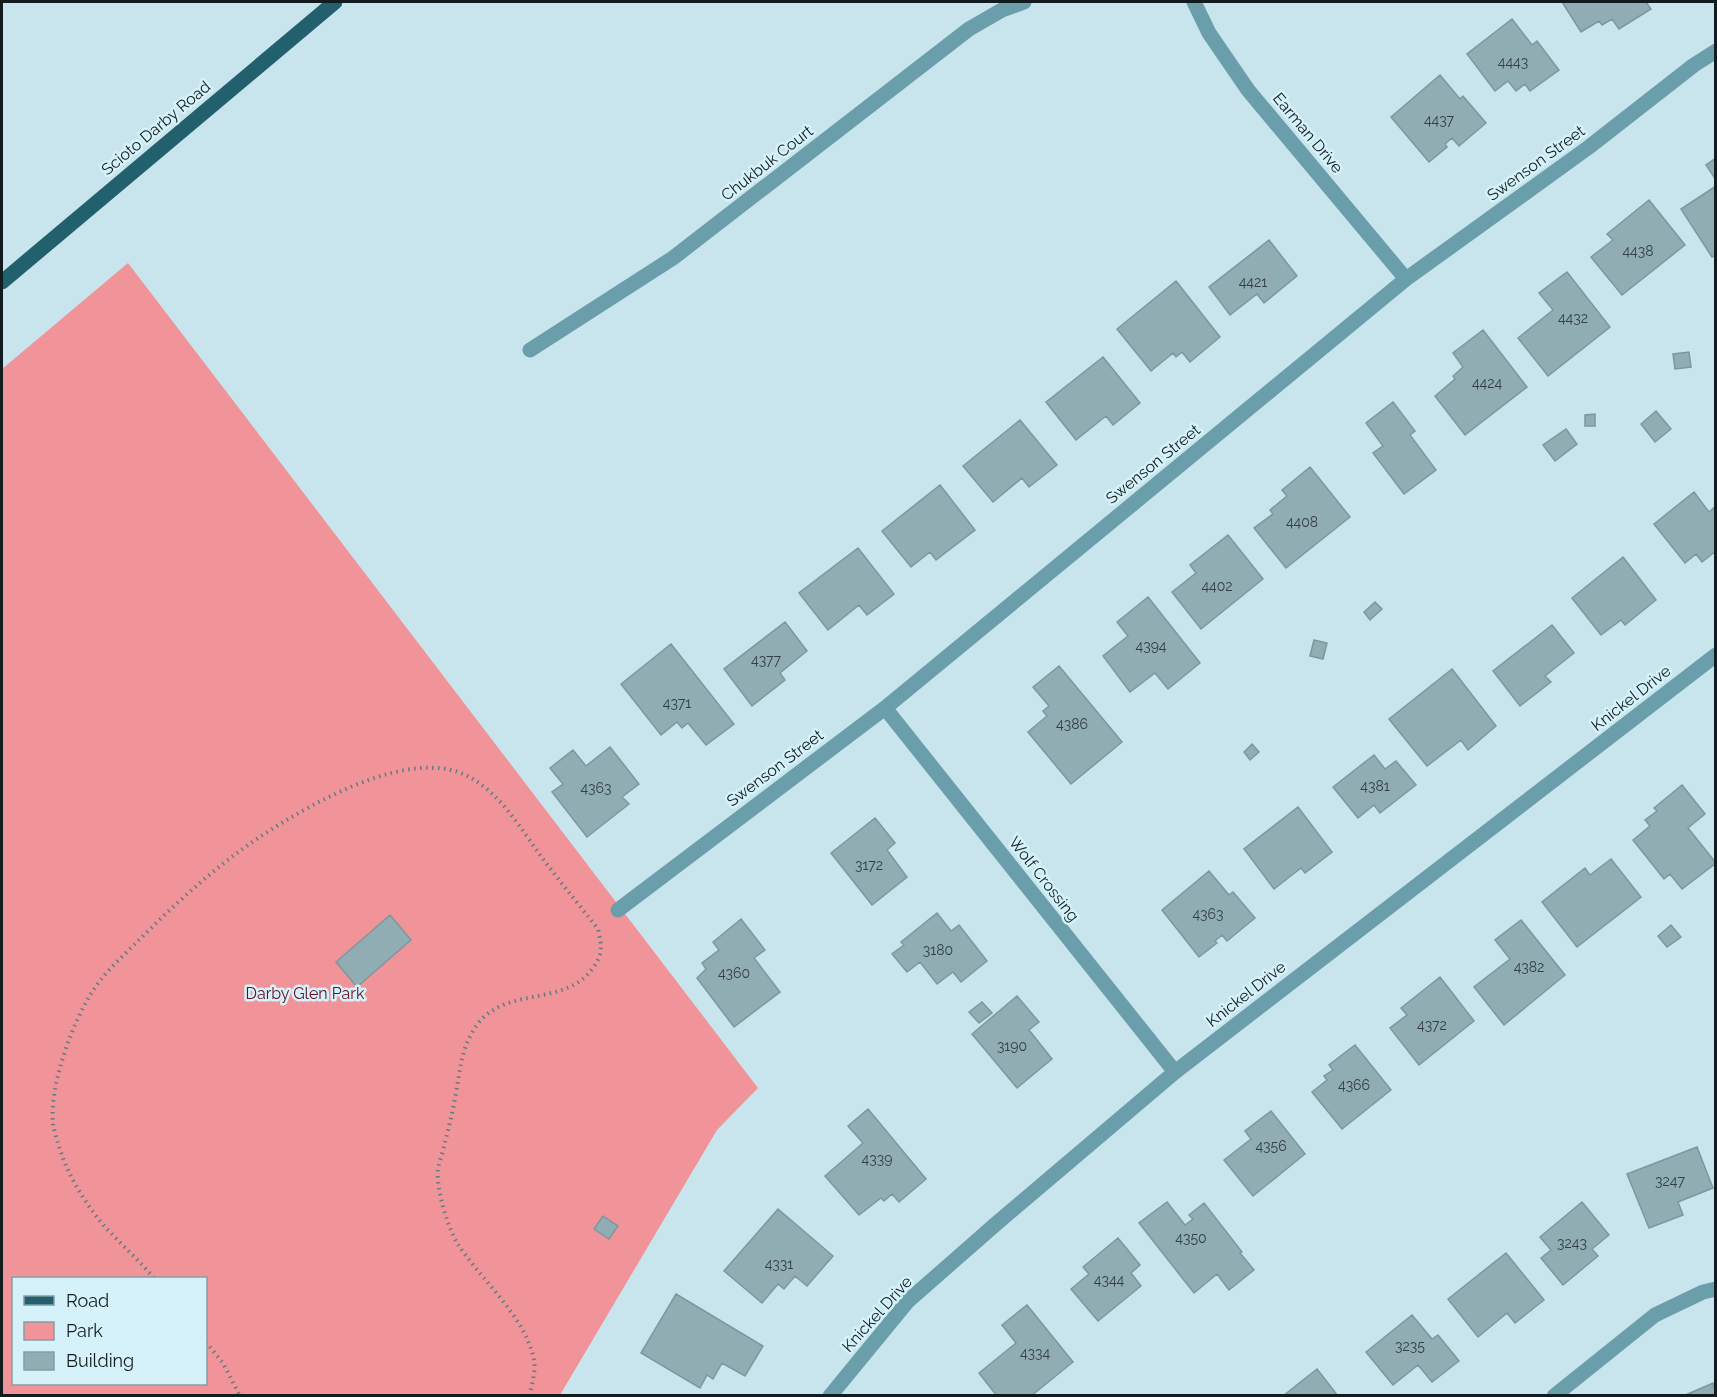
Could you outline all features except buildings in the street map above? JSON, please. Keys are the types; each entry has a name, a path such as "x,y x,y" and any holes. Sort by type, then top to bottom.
{"main road":[{"name":"Scioto Darby Road","path":"2,282 335,2"}],"street":[{"name":"Chukbuk Court","path":"530,350 673,258 969,29 1002,10 1024,2"},
{"name":"Earman Drive","path":"1194,2 1209,33 1248,90 1406,279"},
{"name":"Swenson Street","path":"618,910 885,708 1406,279 1589,147 1694,65 1716,51"},
{"name":"Knickel Drive","path":"830,1395 908,1301 1175,1072 1716,655"},
{"name":"Wolf Crossing","path":"885,708 1175,1072"},
{"path":"1554,1395 1655,1315 1703,1292 1716,1289"}],"path":[{"path":"153,1277 101,1221 70,1176 53,1125 54,1096 64,1053 88,998 115,964 162,917 237,852 321,800 397,772 421,768 458,772 476,780 490,791 518,824 598,929 601,941 601,952 595,965 587,976 574,986 558,992 517,1000 498,1008 481,1020 460,1060 455,1097 438,1170 443,1211 456,1241 516,1319 527,1339 534,1362 529,1395"},
{"path":"207,1343 223,1364 240,1395"}],"green space":[{"name":"Darby Glen Park","path":"128,263 758,1088 717,1130 560,1395 2,1396 2,369"}]}
